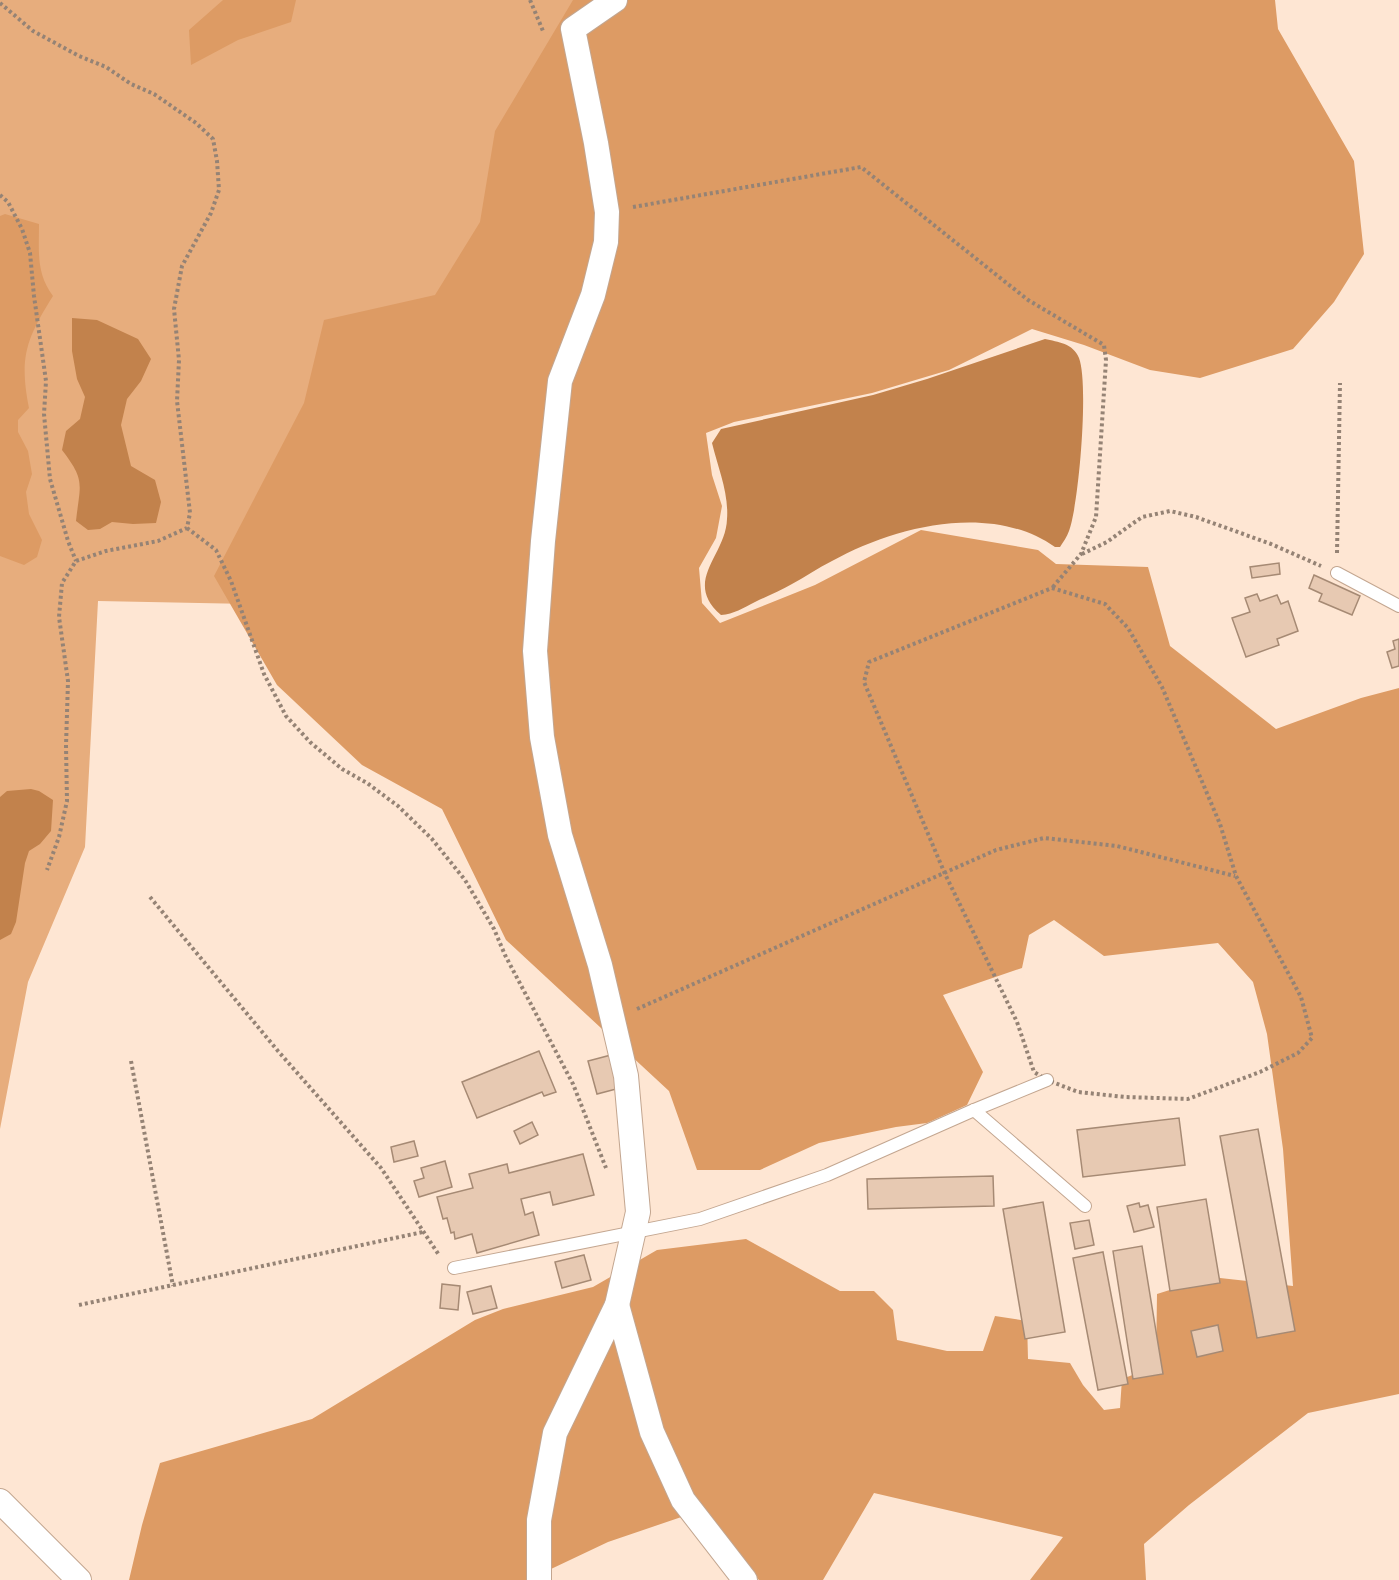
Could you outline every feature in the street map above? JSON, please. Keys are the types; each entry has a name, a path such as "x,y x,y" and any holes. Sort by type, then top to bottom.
{"street":[{"path":"539,1580 538,1520 555,1432 617,1305 638,1212 626,1076 600,964 560,835 542,737 535,651 543,541 560,381 593,295 606,242 607,212 573,29 615,0"},
{"path":"617,1305 652,1432 683,1500 745,1580"},
{"path":"0,1501 80,1580"}],"lane":[{"path":"1337,573 1399,606"},
{"path":"454,1268 700,1219 827,1175 1047,1080"},
{"path":"974,1110 1085,1206"}],"path":[{"path":"530,0 543,31"},
{"path":"0,3 33,31 154,94 196,123 213,140 219,190 211,213 182,267 174,309 179,360 177,401 190,513 187,528"},
{"path":"607,212 861,167 872,173 1028,300 1104,345 1106,360 1096,517 1082,554 1052,588 869,662 864,682 945,874 1017,1022 1034,1072 1047,1080 1078,1092 1125,1097 1188,1099 1260,1072 1298,1053 1312,1038 1301,997 1236,876 1220,824 1162,687 1128,628 1105,604 1052,588"},
{"path":"0,195 8,202 22,229 30,253 46,381 44,414 50,479 76,561"},
{"path":"1082,554 1107,542 1142,517 1170,511 1196,517 1271,544 1337,573 1340,383"},
{"path":"47,870 59,837 67,801 68,681 59,617 62,583 76,561 106,551 158,541 187,528"},
{"path":"187,528 216,550 231,581 264,674 286,716 310,742 342,769 367,783 398,806 432,839 465,880 494,929 505,955 573,1084 595,1136 609,1179"},
{"path":"613,1020 996,850 1044,838 1117,846 1236,876"},
{"path":"150,897 278,1051 381,1168 440,1257 454,1268"},
{"path":"131,1061 173,1286"},
{"path":"79,1305 423,1232"}],"shaded area":[{"path":"0,0 577,0 606,147 250,604 98,601 85,847 28,982 0,1129"},
{"path":"223,0 296,0 291,22 238,40 191,65 189,30"},
{"path":"573,0 1275,0 1278,29 1354,161 1364,254 1334,302 1293,349 1200,378 1150,370 1084,345 1032,329 949,370 872,393 734,422 706,433 712,475 722,506 716,538 699,568 702,603 720,623 815,585 921,530 1038,550 1056,564 1148,567 1170,646 1276,729 1361,698 1399,688 1399,1394 1308,1413 1189,1505 1144,1544 1146,1580 1030,1580 1063,1537 874,1493 823,1580 759,1580 699,1511 608,1542 551,1569 551,1580 129,1580 160,1463 312,1419 475,1320 503,1309 593,1287 657,1250 746,1239 840,1291 874,1291 893,1310 897,1340 947,1351 983,1351 995,1316 1027,1321 1028,1359 1070,1363 1083,1385 1104,1410 1120,1408 1122,1379 1156,1366 1157,1294 1211,1277 1293,1286 1283,1149 1267,1034 1253,982 1218,943 1104,956 1054,920 1029,935 1022,968 943,995 983,1072 967,1105 927,1123 819,1143 760,1170 697,1170 669,1091 506,940 442,809 362,765 277,685 214,576 304,403 324,320 435,295 480,222 495,131"},
{"path":"5,214 39,224 41,270 53,296 36,325 27,349 25,375 29,408 18,420 18,432 28,451 32,474 26,492 29,514 42,540 37,557 24,565 0,556 0,216"},
{"path":"72,318 97,320 138,339 151,359 141,381 127,399 121,425 131,466 155,480 161,502 156,523 112,522 100,529 88,530 76,521 80,490 78,476 62,450 66,431 80,419 85,397 77,379 72,351"},
{"path":"1045,339 1065,344 1073,349 1079,358 1082,372 1082,444 1076,496 1069,531 1060,547 1055,547 1030,533 1002,525 973,522 943,524 913,529 857,549 787,587 734,612 721,615 710,603 705,591 705,579 725,532 727,519 725,490 712,443 721,429 873,395"},
{"path":"31,789 53,800 51,831 40,844 29,851 16,922 11,934 0,940 0,797 7,791"}],"building":[{"path":"1279,563 1280,574 1252,578 1250,567"},
{"path":"1314,575 1360,596 1352,615 1319,601 1322,594 1309,588"},
{"path":"1257,594 1260,601 1277,595 1281,604 1288,601 1298,631 1277,639 1279,645 1246,657 1232,618 1250,612 1245,598"},
{"path":"1399,639 1399,666 1392,668 1387,652 1395,649 1393,641"},
{"path":"539,1051 556,1092 544,1096 542,1092 477,1118 462,1082"},
{"path":"611,1055 620,1088 597,1094 588,1061"},
{"path":"1179,1118 1185,1165 1083,1177 1077,1130"},
{"path":"532,1122 538,1135 520,1144 514,1131"},
{"path":"1258,1129 1295,1331 1257,1338 1220,1136"},
{"path":"414,1141 418,1156 394,1162 391,1147"},
{"path":"583,1154 594,1195 553,1205 550,1192 521,1199 525,1215 533,1212 539,1235 477,1253 472,1234 455,1239 447,1218 443,1219 437,1197 473,1188 469,1174 507,1164 509,1173"},
{"path":"445,1161 452,1187 419,1197 414,1181 424,1178 421,1168"},
{"path":"993,1176 994,1206 868,1209 867,1179"},
{"path":"1206,1199 1220,1283 1170,1291 1157,1207"},
{"path":"1043,1202 1065,1332 1025,1339 1003,1209"},
{"path":"1139,1203 1140,1207 1148,1205 1154,1227 1134,1232 1127,1206"},
{"path":"1089,1220 1094,1245 1075,1249 1070,1223"},
{"path":"1142,1246 1163,1374 1133,1379 1113,1251"},
{"path":"1103,1252 1128,1384 1098,1390 1073,1258"},
{"path":"584,1255 591,1280 562,1288 555,1262"},
{"path":"442,1284 460,1286 458,1310 440,1308"},
{"path":"491,1286 497,1308 473,1314 467,1292"},
{"path":"1218,1325 1223,1351 1197,1357 1191,1331"}]}
